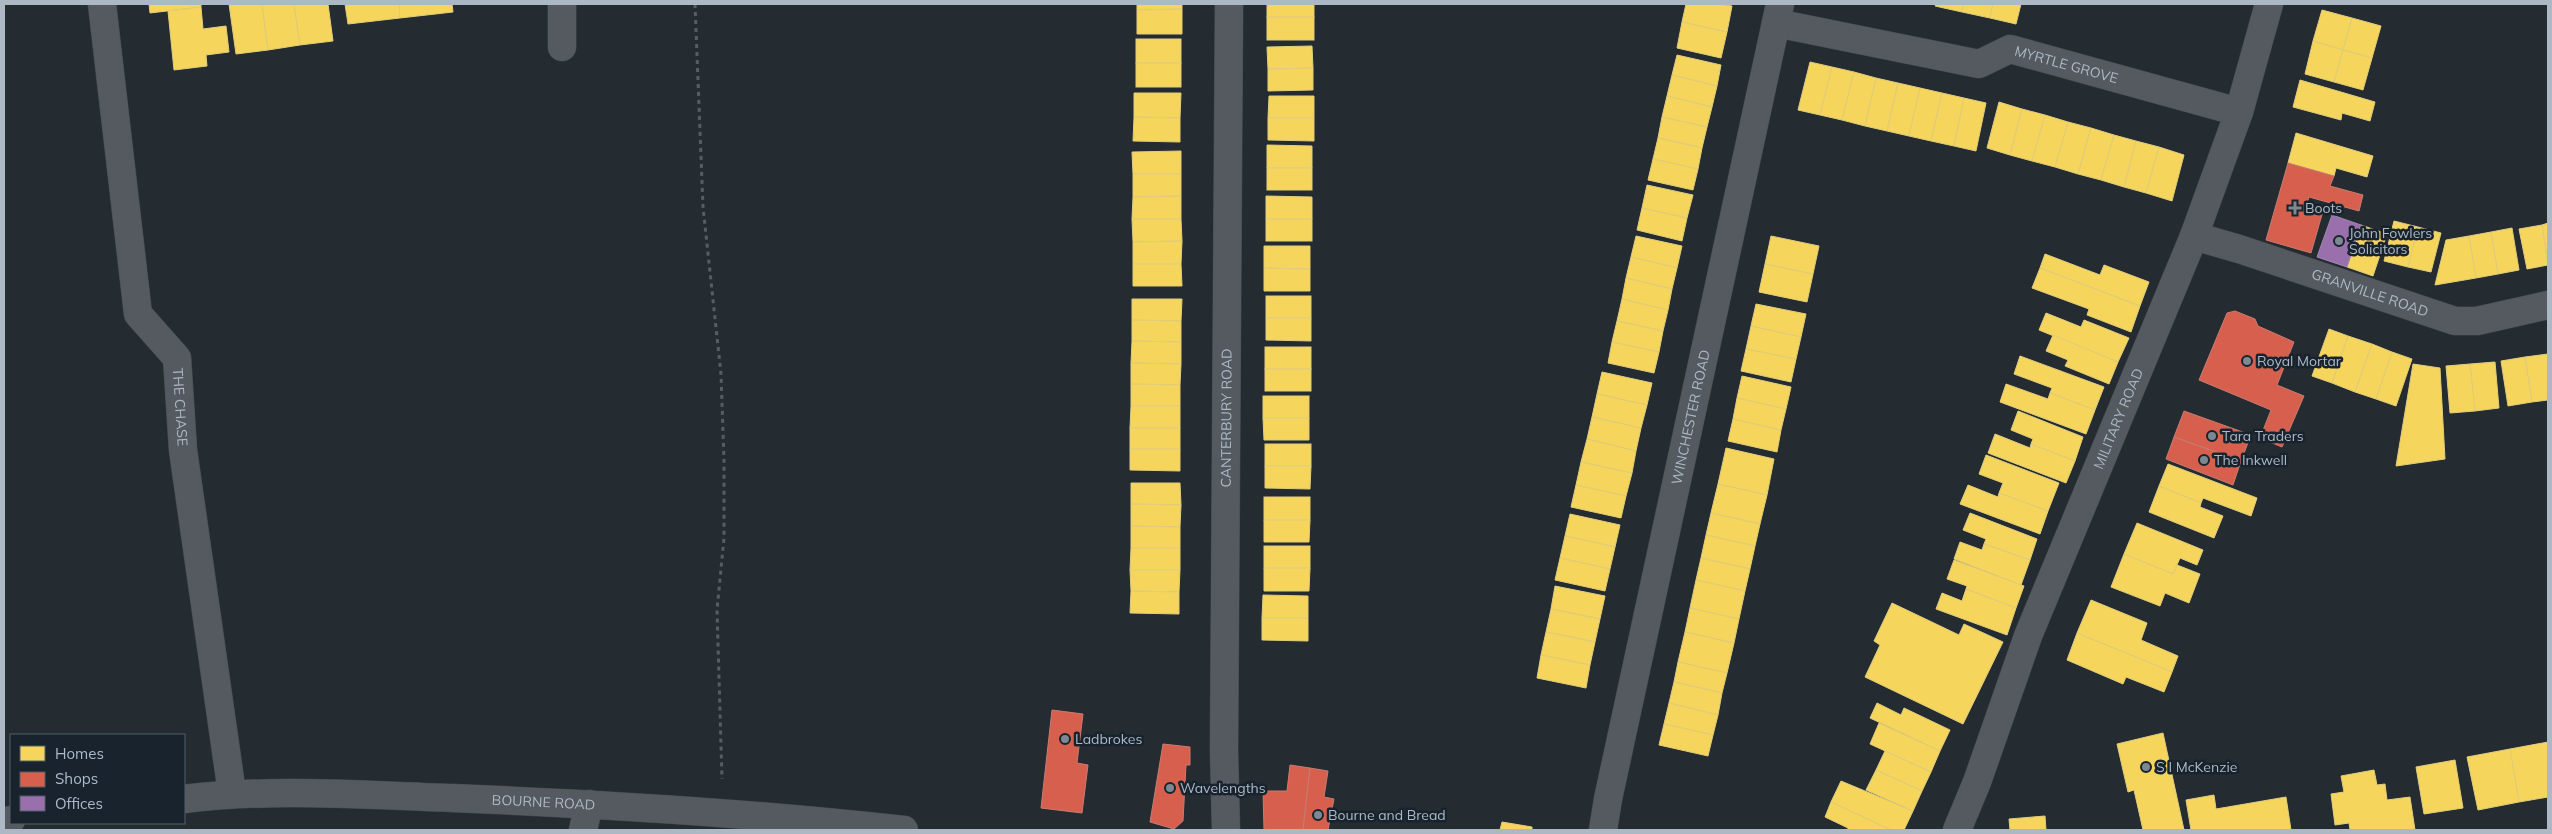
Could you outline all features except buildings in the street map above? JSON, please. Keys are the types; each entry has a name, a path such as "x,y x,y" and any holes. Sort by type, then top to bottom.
{"street":[{"name":"THE CHASE","path":"102,4 138,314 177,358 183,450 232,793"},
{"path":"562,4 562,47"},
{"name":"CANTERBURY ROAD","path":"1226,830 1224,740 1230,4"},
{"name":"MILITARY ROAD","path":"1957,830 1978,782 2028,636 2194,236 2238,112 2269,4"},
{"name":"MYRTLE GROVE","path":"1778,13 1979,64 2010,49 2238,112"},
{"name":"WINCHESTER ROAD","path":"1603,830 1608,798 1778,13"},
{"name":"GRANVILLE ROAD","path":"2194,236 2239,248 2455,321 2477,321 2548,305"},
{"name":"BOURNE ROAD","path":"185,799 232,793 344,794 589,804 723,812 904,830"},
{"path":"583,830 589,804"}],"path":[{"path":"695,4 703,207 721,374 724,460 724,538 717,610 723,812"}],"place":[{"name":"Boots","path":"2295,208"},
{"name":"John Fowlers Solicitors","path":"2339,241"},
{"name":"Royal Mortar","path":"2247,361"},
{"name":"Tara Traders","path":"2212,436"},
{"name":"The Inkwell","path":"2204,460"},
{"name":"Ladbrokes","path":"1065,739"},
{"name":"S I McKenzie","path":"2146,767"},
{"name":"Wavelengths","path":"1170,788"},
{"name":"Bourne and Bread","path":"1318,815"}]}
